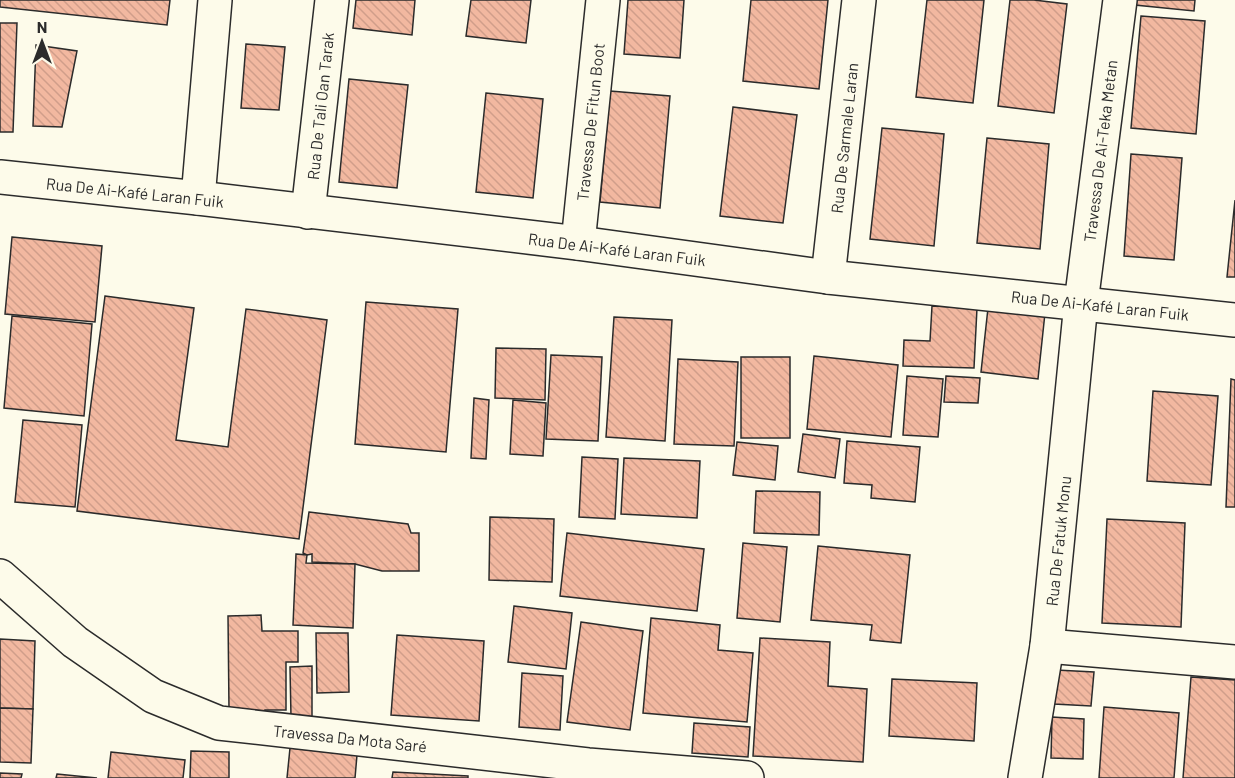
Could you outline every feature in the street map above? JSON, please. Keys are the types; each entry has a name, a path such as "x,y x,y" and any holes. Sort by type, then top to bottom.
{"street":[{"path":"198,198 215,0"},
{"name":"Rua De Tali Oan Tarak","path":"308,212 332,0"},
{"name":"Travessa De Fitun Boot","path":"578,243 603,0"},
{"name":"Rua De Sarmale Laran","path":"828,277 859,0"},
{"name":"Travessa De Ai-Teka Metan","path":"1081,303 1120,0"},
{"name":"Rua De Ai-Kafé Laran Fuik","path":"0,177 578,243 828,277 1235,320"},
{"name":"Rua De Fatuk Monu","path":"1025,778 1047,646 1081,303"},
{"name":"Travessa Da Mota Saré","path":"0,576 75,642 153,696 219,723 588,765 747,778"},
{"path":"1047,646 1235,662"}],"building":[{"path":"0,0 170,0 167,25 0,7"},
{"path":"356,0 415,0 412,35 353,28"},
{"path":"471,0 531,0 526,43 466,36"},
{"path":"628,0 684,0 680,58 624,54"},
{"path":"751,0 828,0 819,89 743,81"},
{"path":"927,0 984,0 973,103 916,97"},
{"path":"1010,0 1067,4 1054,113 998,106"},
{"path":"1126,0 1195,0 1194,11 1125,4"},
{"path":"1141,16 1205,21 1196,134 1131,128"},
{"path":"0,23 17,23 13,132 0,132"},
{"path":"246,44 285,47 279,110 241,108"},
{"path":"36,45 77,51 62,127 33,126"},
{"path":"349,79 408,85 397,188 339,182"},
{"path":"610,91 670,96 660,208 600,202"},
{"path":"486,93 543,99 533,198 476,192"},
{"path":"733,107 797,115 783,223 720,216"},
{"path":"882,128 944,134 934,246 870,239"},
{"path":"987,138 1049,144 1040,249 977,243"},
{"path":"1131,154 1182,158 1174,260 1124,256"},
{"path":"1235,200 1235,277 1227,277"},
{"path":"12,237 102,246 95,322 5,314"},
{"path":"105,296 194,308 176,440 228,447 246,309 327,320 299,539 77,511"},
{"path":"366,302 458,309 446,452 355,444"},
{"path":"932,306 977,308 974,368 903,366 904,340 930,341"},
{"path":"988,308 1045,313 1038,379 981,372"},
{"path":"12,316 92,324 84,416 4,408"},
{"path":"614,317 672,320 665,441 606,437"},
{"path":"496,348 546,349 545,400 495,398"},
{"path":"551,355 602,357 598,441 546,439"},
{"path":"814,356 898,365 891,437 807,429"},
{"path":"741,357 790,357 790,438 741,438"},
{"path":"678,359 738,362 734,446 674,444"},
{"path":"907,376 943,379 938,437 903,435"},
{"path":"946,376 980,378 978,403 944,402"},
{"path":"1231,379 1235,380 1235,507 1226,507"},
{"path":"1153,391 1218,396 1211,485 1147,481"},
{"path":"474,398 489,400 486,459 471,458"},
{"path":"513,400 546,403 543,456 510,454"},
{"path":"23,420 82,425 75,507 15,502"},
{"path":"803,434 840,439 835,478 798,472"},
{"path":"847,441 920,447 915,502 871,498 872,485 844,483"},
{"path":"737,442 778,446 775,480 733,475"},
{"path":"582,457 618,459 615,519 579,517"},
{"path":"624,458 700,461 697,518 621,514"},
{"path":"756,491 820,492 819,535 754,533"},
{"path":"309,512 408,524 411,533 419,533 419,571 382,571 355,564 312,562 312,554 303,553"},
{"path":"490,517 554,519 552,582 489,580"},
{"path":"1107,519 1185,523 1181,627 1102,623"},
{"path":"567,533 704,549 697,611 560,596"},
{"path":"743,543 787,547 780,622 737,618"},
{"path":"818,546 910,555 901,643 870,640 872,625 811,620"},
{"path":"296,554 307,555 306,563 355,564 353,628 293,625"},
{"path":"514,606 572,613 566,669 508,662"},
{"path":"261,615 262,631 298,631 298,662 286,662 286,710 265,710 265,721 248,722 248,710 229,710 228,616"},
{"path":"651,618 720,625 718,650 753,653 747,722 643,713"},
{"path":"581,622 643,631 630,730 567,722"},
{"path":"316,633 348,633 349,692 317,693"},
{"path":"397,635 484,641 479,721 391,715"},
{"path":"760,638 830,642 828,686 867,689 863,762 753,756"},
{"path":"0,639 35,641 33,709 0,708"},
{"path":"312,666 312,717 291,717 290,667"},
{"path":"1056,670 1094,672 1091,706 1054,704"},
{"path":"522,673 563,676 560,730 519,727"},
{"path":"1191,677 1235,680 1235,778 1183,778"},
{"path":"892,679 977,683 974,741 889,736"},
{"path":"1104,707 1179,713 1174,778 1099,778"},
{"path":"0,708 33,709 31,763 0,762"},
{"path":"1052,717 1084,719 1083,759 1051,758"},
{"path":"694,723 750,727 748,757 692,753"},
{"path":"290,748 357,755 355,778 287,778"},
{"path":"191,751 229,752 229,778 190,778"},
{"path":"111,752 185,760 183,778 108,778"},
{"path":"393,772 468,776 468,778 392,778"},
{"path":"0,773 22,774 21,778 0,778"},
{"path":"57,774 97,778 56,778"}]}
